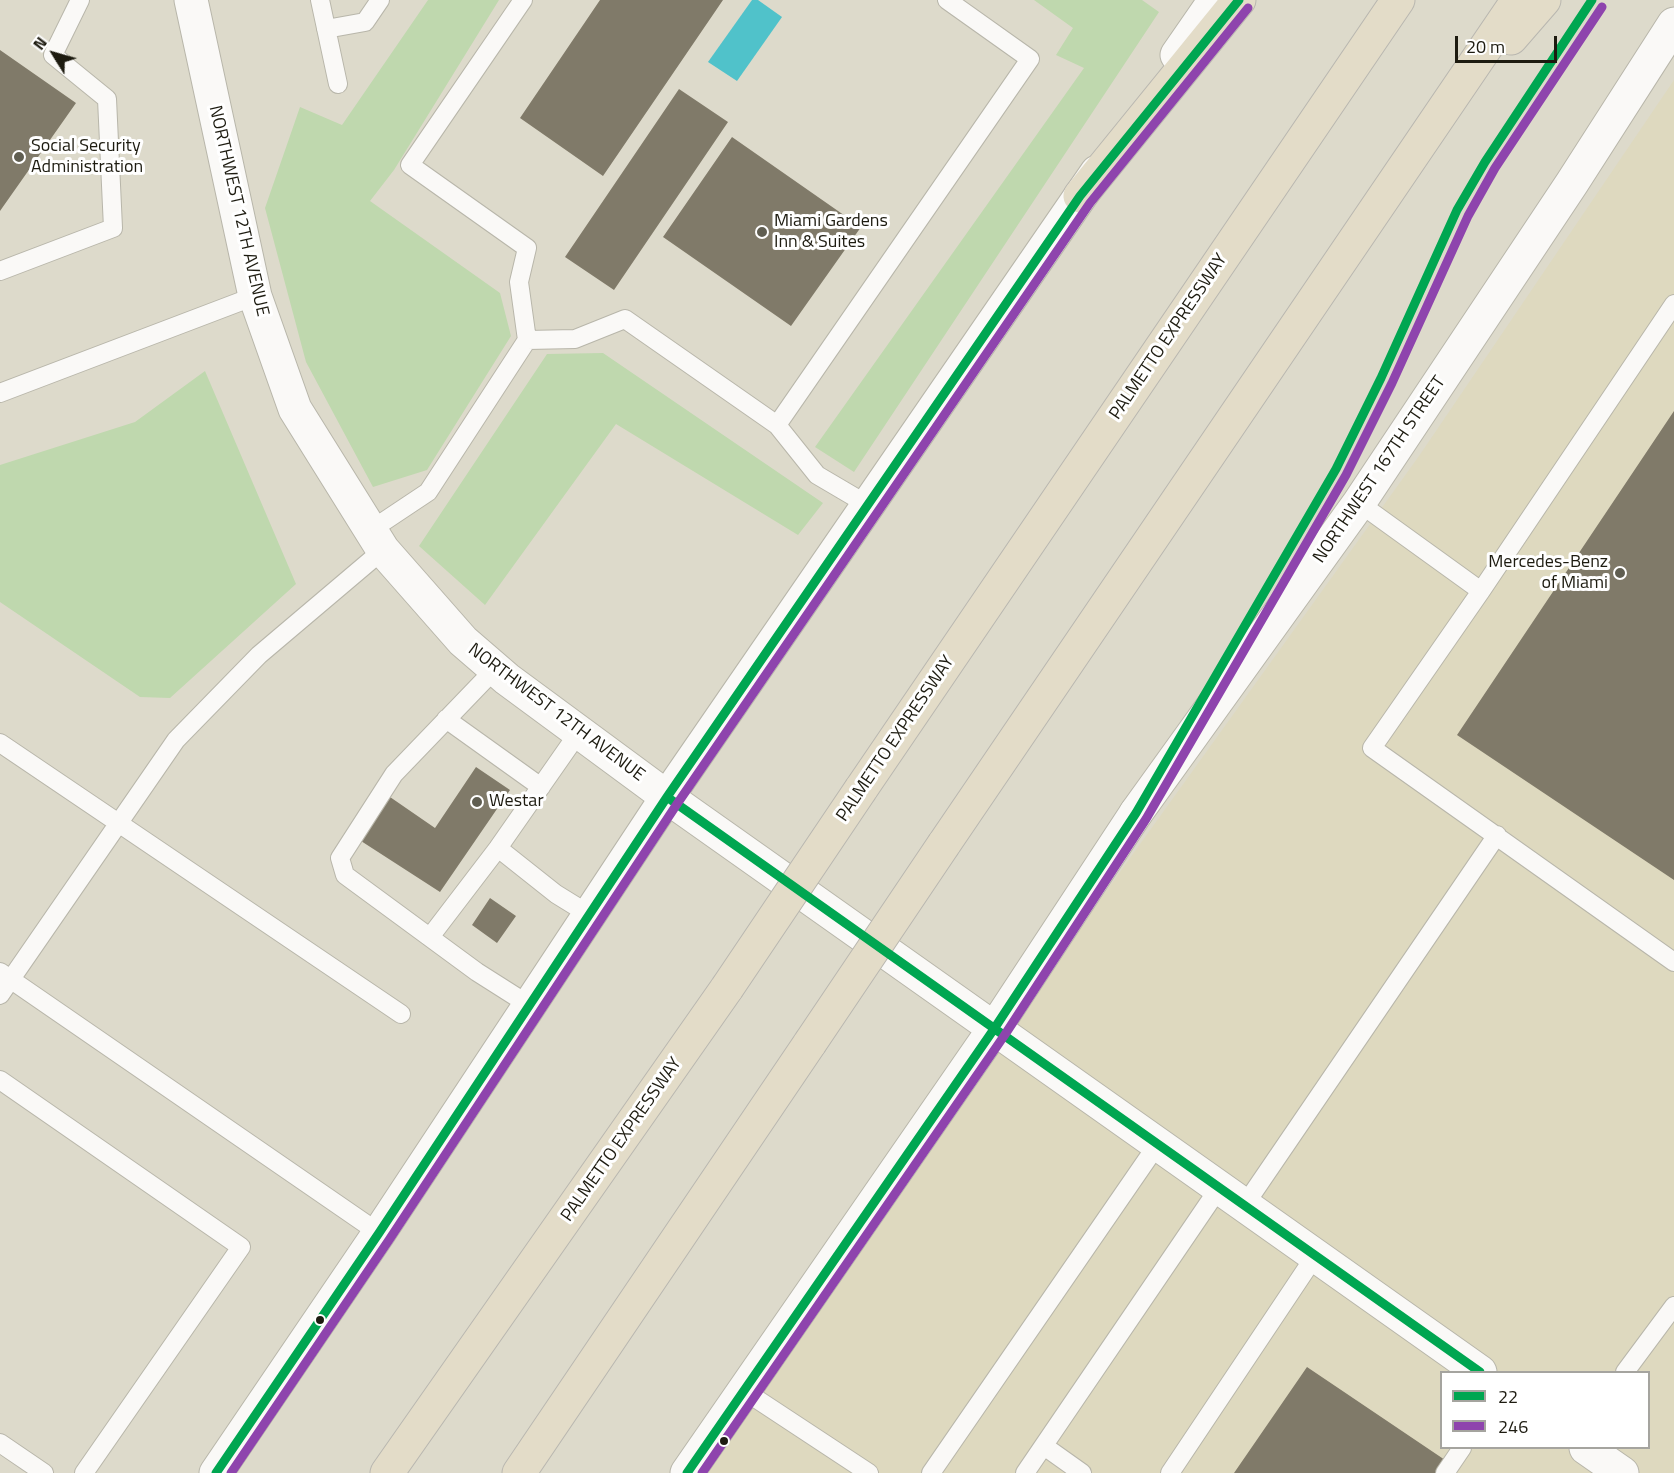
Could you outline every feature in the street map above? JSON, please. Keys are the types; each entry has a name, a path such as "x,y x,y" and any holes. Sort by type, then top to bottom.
{"highway":[{"path":"1080,196 1239,0"},
{"name":"PALMETTO EXPRESSWAY","path":"387,1473 727,988 1398,0"},
{"path":"519,1473 1518,0"},
{"path":"1432,127 1545,0"}],"street":[{"name":"NORTHWEST 12TH AVENUE","path":"191,0 255,296 295,409 377,540 462,641 495,669 667,797 1479,1371"},
{"path":"216,1473 379,1233 667,797 1215,0"},
{"name":"NORTHWEST 167TH STREET","path":"687,1473 994,1029 1136,813 1359,503 1572,183 1674,24"},
{"path":"1587,1449 1622,1473"}],"lane":[{"path":"0,271 113,228 107,99 53,55 80,0"},
{"path":"320,0 338,84"},
{"path":"326,29 365,22 380,0"},
{"path":"0,995 5,976 118,825 176,740 259,655 428,492 527,340 519,282 527,248 410,165 523,0"},
{"path":"777,425 1030,59 947,0"},
{"path":"0,393 255,296"},
{"path":"1674,304 1481,591 1372,748 1674,962"},
{"path":"527,340 575,339 625,319 777,425 817,475 868,505"},
{"path":"1359,503 1481,591"},
{"path":"495,669 394,774 340,858 345,875 477,972 529,1005"},
{"path":"446,719 541,787"},
{"path":"430,937 498,848 579,732"},
{"path":"0,743 118,825 401,1014"},
{"path":"1025,1473 1497,835"},
{"path":"498,848 556,894 590,915"},
{"path":"5,976 379,1233"},
{"path":"0,1080 241,1247 84,1473"},
{"path":"932,1473 1157,1144"},
{"path":"1170,1473 1316,1256"},
{"path":"1626,1371 1674,1306"},
{"path":"743,1390 869,1473"},
{"path":"0,1443 44,1473"},
{"path":"1044,1446 1082,1473"},
{"path":"1445,1473 1461,1449"}],"shaded area":[{"path":"1674,80 1674,1473 688,1473 1419,456"}],"green space":[{"path":"428,0 499,0 394,170 370,201 500,293 511,336 427,470 373,487 306,362 265,208 300,107 342,125"},
{"path":"1034,0 1142,0 1159,12 854,472 815,447 1084,68 1056,55 1073,28"},
{"path":"603,353 823,503 798,535 616,424 485,605 419,546 547,354"},
{"path":"205,371 296,584 170,698 140,697 0,602 0,465 135,422"}],"water":[{"path":"752,0 758,0 782,17 737,81 708,62"}],"building":[{"path":"600,0 723,0 603,176 520,118"},
{"name":"Social Security Administration","path":"0,50 76,103 0,211"},
{"path":"679,89 728,122 614,290 565,257"},
{"name":"Miami Gardens Inn & Suites","path":"732,137 861,227 791,326 663,237"},
{"name":"Mercedes-Benz of Miami","path":"1674,411 1674,880 1457,735"},
{"path":"476,767 510,790 440,892 361,841 390,797 435,828"},
{"path":"490,898 516,916 497,943 472,925"},
{"path":"1307,1367 1445,1460 1436,1473 1234,1473"}],"transit line":[{"name":"22","path":"216,1473 379,1233 667,797 1080,196 1239,0"},
{"name":"22","path":"687,1473 994,1029 1136,813 1336,469 1381,378 1457,210 1485,162 1592,0"},
{"name":"246","path":"702,1473 1004,1036 1146,819 1346,475 1392,383 1468,216 1495,168 1602,7"},
{"name":"246","path":"231,1473 389,1240 677,804 1090,203 1248,8"},
{"name":"22","path":"667,797 1479,1371"}],"place":[{"name":"Social Security Administration","path":"19,157"},
{"name":"Miami Gardens Inn & Suites","path":"762,232"},
{"name":"Mercedes-Benz of Miami","path":"1620,573"},
{"name":"Westar","path":"477,802"}]}
